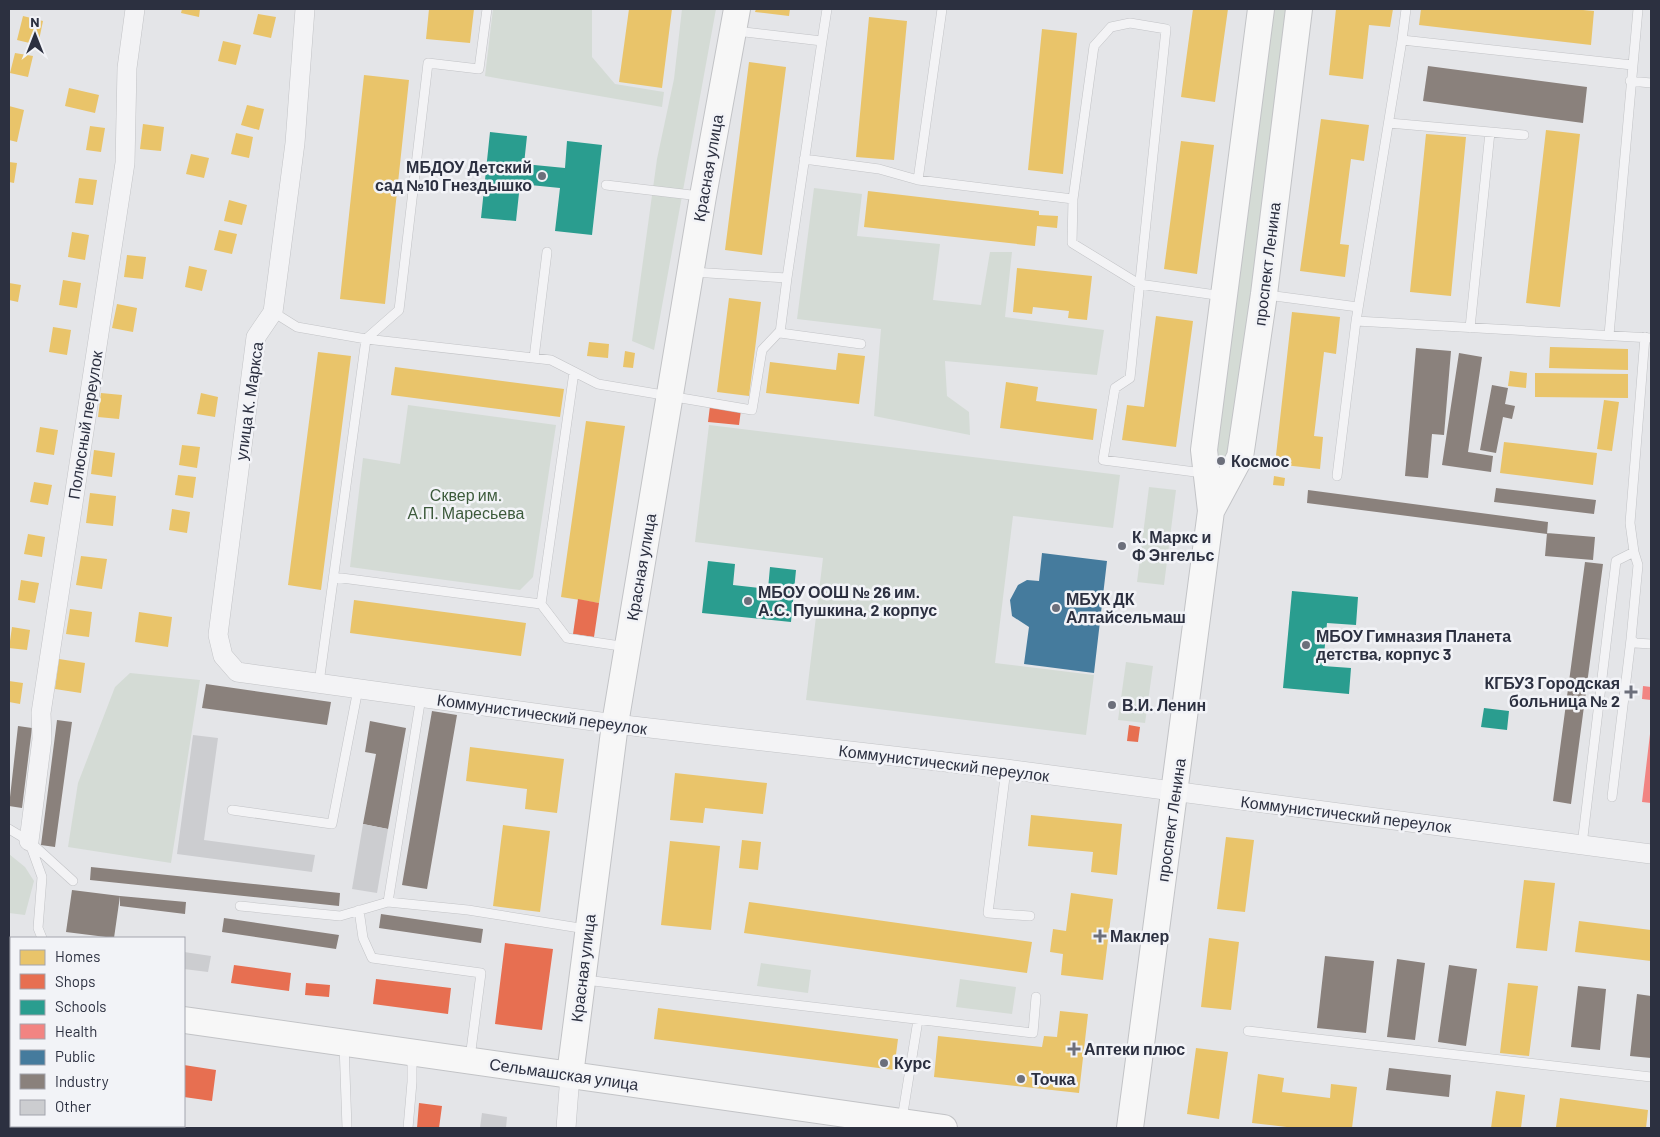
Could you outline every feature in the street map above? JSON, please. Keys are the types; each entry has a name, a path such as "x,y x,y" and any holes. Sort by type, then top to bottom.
{"main road":[{"name":"проспект Ленина","path":"1130,1128 1211,511 1206,466 1223,296 1261,9"},
{"name":"проспект Ленина","path":"1211,511 1240,456 1264,294 1300,9"},
{"name":"Красная улица","path":"570,1075 615,724 671,396 690,272 735,20"},
{"path":"1206,466 1224,467 1236,464"},
{"name":"Сельмашская улица","path":"185,1020 944,1128"}],"street":[{"name":"Полюсный переулок","path":"29,840 42,739 41,713 126,163 126,68 135,9"},
{"name":"улица К. Маркса","path":"238,672 223,656 218,635 256,337 273,312 295,143 305,9"},
{"name":"Коммунистический переулок","path":"238,672 615,724 1006,769 1651,854"},
{"name":"Красная улица","path":"566,1128 570,1075"}],"lane":[{"path":"319,683 366,339 399,310 428,63 479,69 486,9"},
{"path":"273,312 297,326 366,339 551,360 598,384 752,410 762,350 780,331 827,9"},
{"path":"918,180 942,9"},
{"path":"1337,476 1358,307 1406,9"},
{"path":"1609,335 1630,81 1638,9"},
{"path":"735,20 822,41"},
{"path":"1206,466 1103,460 1115,388 1130,378 1139,284 1166,29 1130,23 1111,27 1094,46 1074,199 1072,242 1139,284 1223,296"},
{"path":"1402,40 1632,65"},
{"path":"1630,81 1651,83"},
{"path":"1389,123 1524,135"},
{"path":"1470,328 1490,132"},
{"path":"804,159 879,169 918,180 1074,199"},
{"path":"606,185 703,196"},
{"path":"534,358 547,252"},
{"path":"690,272 787,278"},
{"path":"1264,294 1358,307"},
{"path":"1356,321 1648,338 1630,522 1638,566 1612,797"},
{"path":"780,331 861,344"},
{"path":"541,604 574,372"},
{"path":"1582,845 1616,561 1634,552"},
{"path":"334,577 541,604 567,638 628,647"},
{"path":"1631,639 1635,643 1651,644"},
{"path":"232,810 332,824 358,689"},
{"path":"388,902 421,698"},
{"path":"1006,769 988,913 1030,916"},
{"path":"9,829 29,840 73,881"},
{"path":"29,840 42,877 38,928 42,937"},
{"path":"240,906 340,916 388,902 468,910 588,929"},
{"path":"359,910 363,938 372,958 482,973 470,1061"},
{"path":"582,979 1033,1034 1036,997"},
{"path":"902,1122 918,1020"},
{"path":"1248,1031 1651,1077"},
{"path":"344,1043 345,1125 347,1128"},
{"path":"408,1128 412,1082 412,1053"}],"green space":[{"path":"493,9 592,9 592,57 615,84 664,92 662,107 485,76"},
{"path":"682,9 716,9 654,350 632,341 657,159 674,79"},
{"path":"1268,9 1294,9 1227,466 1215,463"},
{"path":"814,188 862,194 857,236 940,244 933,300 981,305 990,252 1012,252 1005,317 1104,330 1097,375 945,361 947,396 969,412 970,435 874,416 881,329 797,319"},
{"name":"Сквер им. А.П. Маресьева","path":"408,405 556,425 533,577 520,590 350,567 363,458 400,464"},
{"path":"709,425 1120,475 1113,528 1013,516 995,663 1094,675 1086,735 806,700 823,558 695,542"},
{"path":"1149,487 1176,490 1164,585 1137,582"},
{"path":"1126,662 1153,666 1145,723 1118,720"},
{"path":"130,673 200,680 171,863 68,847 78,783 115,687"},
{"path":"9,854 25,867 34,881 25,915 9,913"},
{"path":"761,963 811,970 808,993 757,986"},
{"path":"960,979 1016,987 1012,1014 956,1007"}],"building: Homes":[{"path":"182,9 200,9 199,17 181,13"},
{"path":"429,9 474,9 470,43 426,39"},
{"path":"629,9 672,9 662,88 619,82"},
{"path":"756,9 790,9 789,16 755,12"},
{"path":"1193,9 1228,9 1215,102 1181,97"},
{"path":"1336,9 1393,9 1390,27 1369,25 1363,79 1329,75"},
{"path":"1421,9 1572,9 1594,11 1591,45 1419,25"},
{"path":"258,14 276,17 271,38 253,34"},
{"path":"23,16 43,21 38,45 17,40"},
{"path":"869,17 907,21 894,160 856,157"},
{"path":"1042,29 1077,33 1063,174 1028,170"},
{"path":"223,41 241,45 236,65 218,61"},
{"path":"15,53 33,56 28,77 10,73"},
{"path":"749,62 786,67 762,255 725,250"},
{"path":"364,75 409,80 385,304 340,299"},
{"path":"69,88 99,95 95,113 65,106"},
{"path":"247,105 264,109 259,130 241,125"},
{"path":"9,106 24,110 17,142 9,140"},
{"path":"1321,119 1369,125 1364,161 1351,159 1340,244 1349,245 1345,277 1300,271"},
{"path":"143,124 164,127 161,151 140,149"},
{"path":"90,126 105,128 101,152 86,150"},
{"path":"1546,130 1580,134 1560,307 1526,303"},
{"path":"236,133 253,137 249,158 231,154"},
{"path":"1426,134 1466,137 1451,296 1410,292"},
{"path":"1181,141 1214,145 1197,274 1164,269"},
{"path":"191,154 209,158 204,178 186,174"},
{"path":"9,162 17,163 14,183 9,182"},
{"path":"79,178 97,180 93,205 75,203"},
{"path":"868,191 1039,211 1039,215 1058,216 1057,228 1037,226 1035,246 864,227"},
{"path":"229,200 247,205 242,225 224,221"},
{"path":"219,230 237,234 232,254 214,250"},
{"path":"72,232 89,235 85,260 68,257"},
{"path":"127,255 146,257 143,279 124,277"},
{"path":"189,266 207,270 202,291 185,287"},
{"path":"1017,268 1092,276 1087,320 1068,318 1069,311 1033,307 1032,314 1013,312"},
{"path":"63,280 81,283 77,308 59,305"},
{"path":"9,283 21,285 18,302 9,300"},
{"path":"729,298 761,302 749,396 717,392"},
{"path":"117,304 137,308 133,332 112,328"},
{"path":"1292,312 1340,317 1336,354 1324,352 1314,436 1323,437 1320,469 1275,464"},
{"path":"1156,316 1193,321 1176,447 1122,440 1127,405 1144,407"},
{"path":"53,327 71,330 67,355 49,352"},
{"path":"589,342 609,344 608,358 587,356"},
{"path":"1550,347 1628,349 1628,370 1549,368"},
{"path":"625,351 635,353 633,368 623,367"},
{"path":"318,352 351,356 321,590 288,585"},
{"path":"838,353 865,356 859,404 766,393 770,362 836,370"},
{"path":"395,367 564,389 560,417 391,395"},
{"path":"1510,371 1527,373 1526,388 1508,386"},
{"path":"1535,373 1628,374 1628,398 1535,397"},
{"path":"1006,382 1038,387 1036,401 1097,409 1093,440 1000,428"},
{"path":"101,393 122,395 119,419 98,417"},
{"path":"201,393 218,397 215,417 197,414"},
{"path":"1604,400 1619,402 1612,451 1597,449"},
{"path":"586,421 625,426 599,603 561,597"},
{"path":"40,427 58,430 54,455 36,452"},
{"path":"1504,442 1597,453 1593,485 1500,473"},
{"path":"182,445 200,447 197,468 179,465"},
{"path":"94,450 115,453 112,477 91,474"},
{"path":"178,475 196,477 193,498 175,495"},
{"path":"1274,476 1285,478 1284,486 1273,485"},
{"path":"34,482 52,485 48,505 30,502"},
{"path":"90,493 116,496 113,526 86,523"},
{"path":"172,509 190,512 187,533 169,530"},
{"path":"28,534 45,537 42,557 24,554"},
{"path":"81,556 107,559 102,589 76,585"},
{"path":"21,580 39,583 35,603 18,600"},
{"path":"354,600 526,623 521,656 350,633"},
{"path":"70,609 92,612 89,637 66,634"},
{"path":"139,612 172,617 168,647 135,642"},
{"path":"12,627 30,630 27,650 9,648"},
{"path":"59,659 85,663 81,693 55,689"},
{"path":"9,681 23,683 20,704 9,702"},
{"path":"470,747 564,759 557,813 525,809 527,789 466,781"},
{"path":"675,773 767,783 763,814 705,808 703,823 670,820"},
{"path":"1031,815 1122,824 1117,875 1091,872 1093,852 1028,846"},
{"path":"503,825 550,831 540,912 493,906"},
{"path":"1226,837 1254,840 1245,912 1217,909"},
{"path":"742,840 761,842 758,870 739,868"},
{"path":"670,841 720,846 711,930 661,925"},
{"path":"1524,880 1555,883 1547,951 1516,948"},
{"path":"1071,893 1113,899 1103,980 1061,975 1063,954 1050,952 1053,929 1066,931"},
{"path":"749,902 1032,942 1027,973 744,933"},
{"path":"1579,921 1651,930 1651,961 1575,952"},
{"path":"1209,938 1239,942 1231,1010 1201,1007"},
{"path":"1508,983 1538,986 1529,1056 1500,1053"},
{"path":"658,1008 898,1039 894,1070 654,1039"},
{"path":"1060,1011 1088,1014 1079,1093 934,1077 938,1036 1042,1047 1044,1036 1057,1037"},
{"path":"1196,1048 1228,1052 1219,1119 1187,1114"},
{"path":"1258,1074 1284,1078 1282,1092 1330,1098 1331,1084 1357,1087 1352,1128 1295,1128 1252,1123"},
{"path":"1496,1091 1525,1095 1521,1128 1491,1128"},
{"path":"1560,1098 1648,1110 1646,1128 1556,1127"}],"building: Shops":[{"path":"710,406 741,410 739,425 708,422"},
{"path":"578,599 599,603 594,637 573,634"},
{"path":"1129,725 1140,727 1138,742 1127,741"},
{"path":"505,943 553,949 542,1030 495,1024"},
{"path":"234,965 291,973 289,991 231,983"},
{"path":"376,979 451,988 448,1014 373,1004"},
{"path":"306,983 330,985 329,997 305,995"},
{"path":"185,1065 216,1070 212,1101 185,1097"},
{"path":"419,1103 442,1106 439,1128 417,1128"},
{"path":"50,1127 85,1127 85,1128"}],"building: Schools":[{"name":"МБДОУ Детский сад №10 Гнездышко","path":"490,132 527,136 524,164 565,168 567,141 602,145 592,235 555,231 560,188 520,184 516,221 481,218"},
{"name":"МБОУ ООШ № 26 им. А.С. Пушкина, 2 корпус","path":"708,561 735,564 733,585 768,589 770,567 796,570 791,622 702,613"},
{"name":"МБОУ Гимназия Планета детства, корпус 3","path":"1292,591 1358,597 1356,625 1327,623 1323,666 1351,668 1349,694 1283,688"},
{"path":"1484,708 1509,711 1507,730 1481,727"}],"building: Health":[{"path":"1643,686 1651,687 1651,700 1642,699"},
{"path":"1651,734 1651,803 1642,802"}],"building: Public":[{"name":"МБУК ДК Алтайсельмаш","path":"1042,553 1107,561 1094,673 1024,664 1029,627 1012,616 1010,600 1018,585 1027,580 1039,581"}],"building: Industry":[{"path":"1428,66 1587,87 1583,123 1423,101"},
{"path":"1416,348 1451,351 1444,435 1432,434 1428,478 1405,476"},
{"path":"1459,353 1482,357 1468,452 1493,456 1491,472 1442,465"},
{"path":"1492,385 1508,388 1505,404 1515,406 1512,419 1503,417 1496,453 1480,450"},
{"path":"1496,488 1596,500 1594,514 1494,502"},
{"path":"1308,490 1548,522 1547,534 1307,503"},
{"path":"1547,533 1595,537 1593,560 1545,556"},
{"path":"1585,562 1603,564 1571,804 1553,801"},
{"path":"206,684 331,702 327,725 202,708"},
{"path":"432,711 457,715 427,889 402,885"},
{"path":"57,720 72,722 55,847 41,845"},
{"path":"370,721 406,728 388,829 363,824 376,754 365,752"},
{"path":"18,726 32,728 22,808 9,806"},
{"path":"91,867 340,893 339,906 90,880"},
{"path":"72,890 120,896 114,937 66,932"},
{"path":"120,896 186,902 185,914 120,906"},
{"path":"381,914 483,929 481,943 379,928"},
{"path":"224,918 339,935 336,949 222,932"},
{"path":"1325,956 1374,961 1366,1033 1317,1028"},
{"path":"1397,959 1425,963 1415,1040 1387,1037"},
{"path":"1449,965 1477,969 1466,1046 1438,1042"},
{"path":"1578,986 1606,989 1600,1050 1571,1047"},
{"path":"1637,994 1651,996 1651,1058 1630,1056"},
{"path":"1389,1068 1451,1075 1449,1097 1386,1090"},
{"path":"121,1127 139,1127 139,1128"}],"building: Other":[{"path":"193,735 218,738 204,840 315,855 312,872 177,854"},
{"path":"363,824 388,829 377,893 352,889"},
{"path":"185,952 211,956 208,972 185,969"},
{"path":"482,1113 507,1117 506,1128 480,1128"},
{"path":"162,1127 180,1127 180,1128"}],"place":[{"name":"МБДОУ Детский сад №10 Гнездышко","path":"542,176"},
{"name":"Космос","path":"1221,461"},
{"name":"К. Маркс и Ф Энгельс","path":"1122,546"},
{"name":"МБОУ ООШ № 26 им. А.С. Пушкина, 2 корпус","path":"748,601"},
{"name":"МБУК ДК Алтайсельмаш","path":"1056,608"},
{"name":"МБОУ Гимназия Планета детства, корпус 3","path":"1306,645"},
{"name":"КГБУЗ Городская больница № 2","path":"1631,692"},
{"name":"В.И. Ленин","path":"1112,705"},
{"name":"Маклер","path":"1100,936"},
{"name":"Аптеки плюс","path":"1074,1049"},
{"name":"Курс","path":"884,1063"},
{"name":"Точка","path":"1021,1079"}]}
